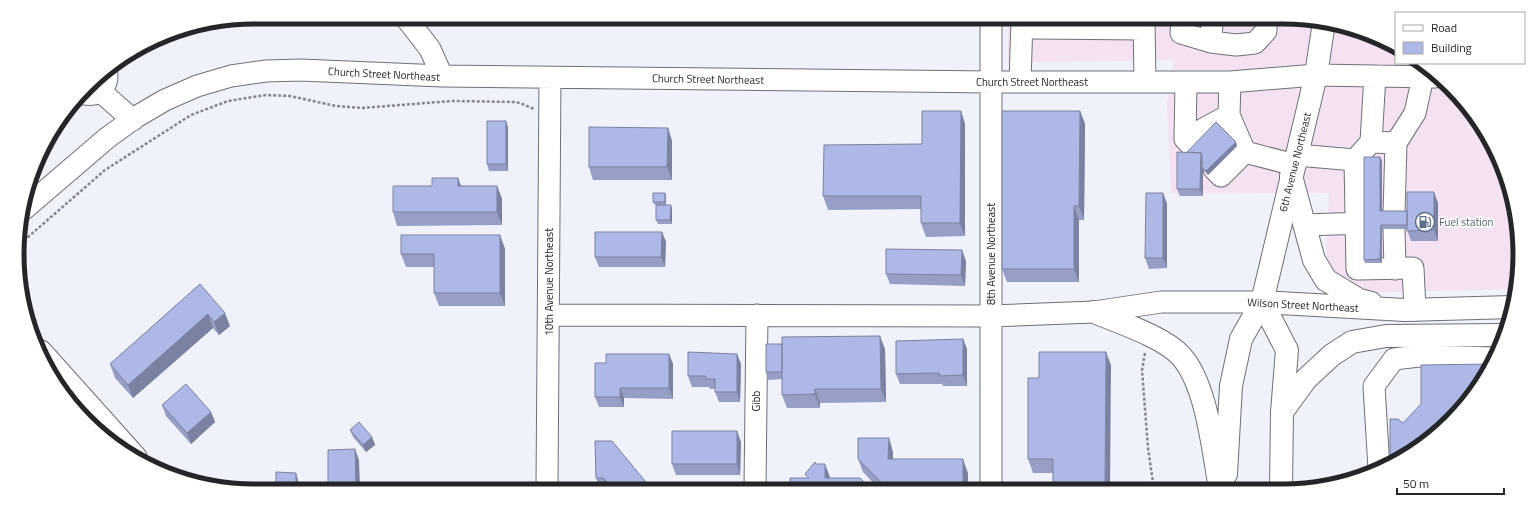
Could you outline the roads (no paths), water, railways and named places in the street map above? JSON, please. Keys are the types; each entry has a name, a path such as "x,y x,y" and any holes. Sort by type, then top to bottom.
{"main road":[{"name":"6th Avenue Northeast","path":"1225,484 1231,386 1240,339 1262,302 1316,75 1323,27"},
{"path":"1294,166 1304,225 1314,260 1326,280 1359,300 1410,310"},
{"path":"1262,302 1287,350 1282,412 1281,484"},
{"name":"Wilson Street Northeast","path":"1262,302 1410,310 1507,306"},
{"path":"1094,312 1158,339 1181,355 1193,376 1203,399 1219,484"},
{"path":"1282,412 1306,379 1332,355 1352,342 1386,336 1498,335"}],"street":[{"path":"411,24 430,49 442,76"},
{"name":"8th Avenue Northeast","path":"991,24 992,484"},
{"path":"1020,82 1028,24 1144,25 1145,82"},
{"path":"1211,42 1212,24"},
{"path":"1181,27 1211,42 1236,45 1255,42 1266,31 1266,24"},
{"name":"Church Street Northeast","path":"29,206 107,138 165,100 197,86 231,76 266,71 301,70 442,76 550,78 991,82 1186,83 1230,82 1316,75 1429,77"},
{"path":"1230,82 1228,162 1294,166 1355,160 1371,142 1375,76"},
{"path":"92,92 104,87 107,81 107,77"},
{"path":"1378,254 1374,183 1396,143 1415,113 1429,77"},
{"name":"10th Avenue Northeast","path":"547,484 550,78"},
{"path":"1186,83 1195,140 1229,115"},
{"path":"92,92 133,120"},
{"path":"1371,142 1396,143"},
{"path":"1355,160 1374,183 1378,254"},
{"path":"1304,225 1376,215"},
{"path":"1378,254 1413,268 1410,310"},
{"name":"Wilson Street Northeast","path":"549,315 991,316 1094,312 1161,302 1262,302"},
{"name":"Gibb","path":"755,484 757,315"},
{"path":"1379,463 1374,386 1394,359 1419,356 1488,358"},
{"path":"52,363 124,443"}],"place":[{"name":"Fuel station","path":"1425,222"}]}
